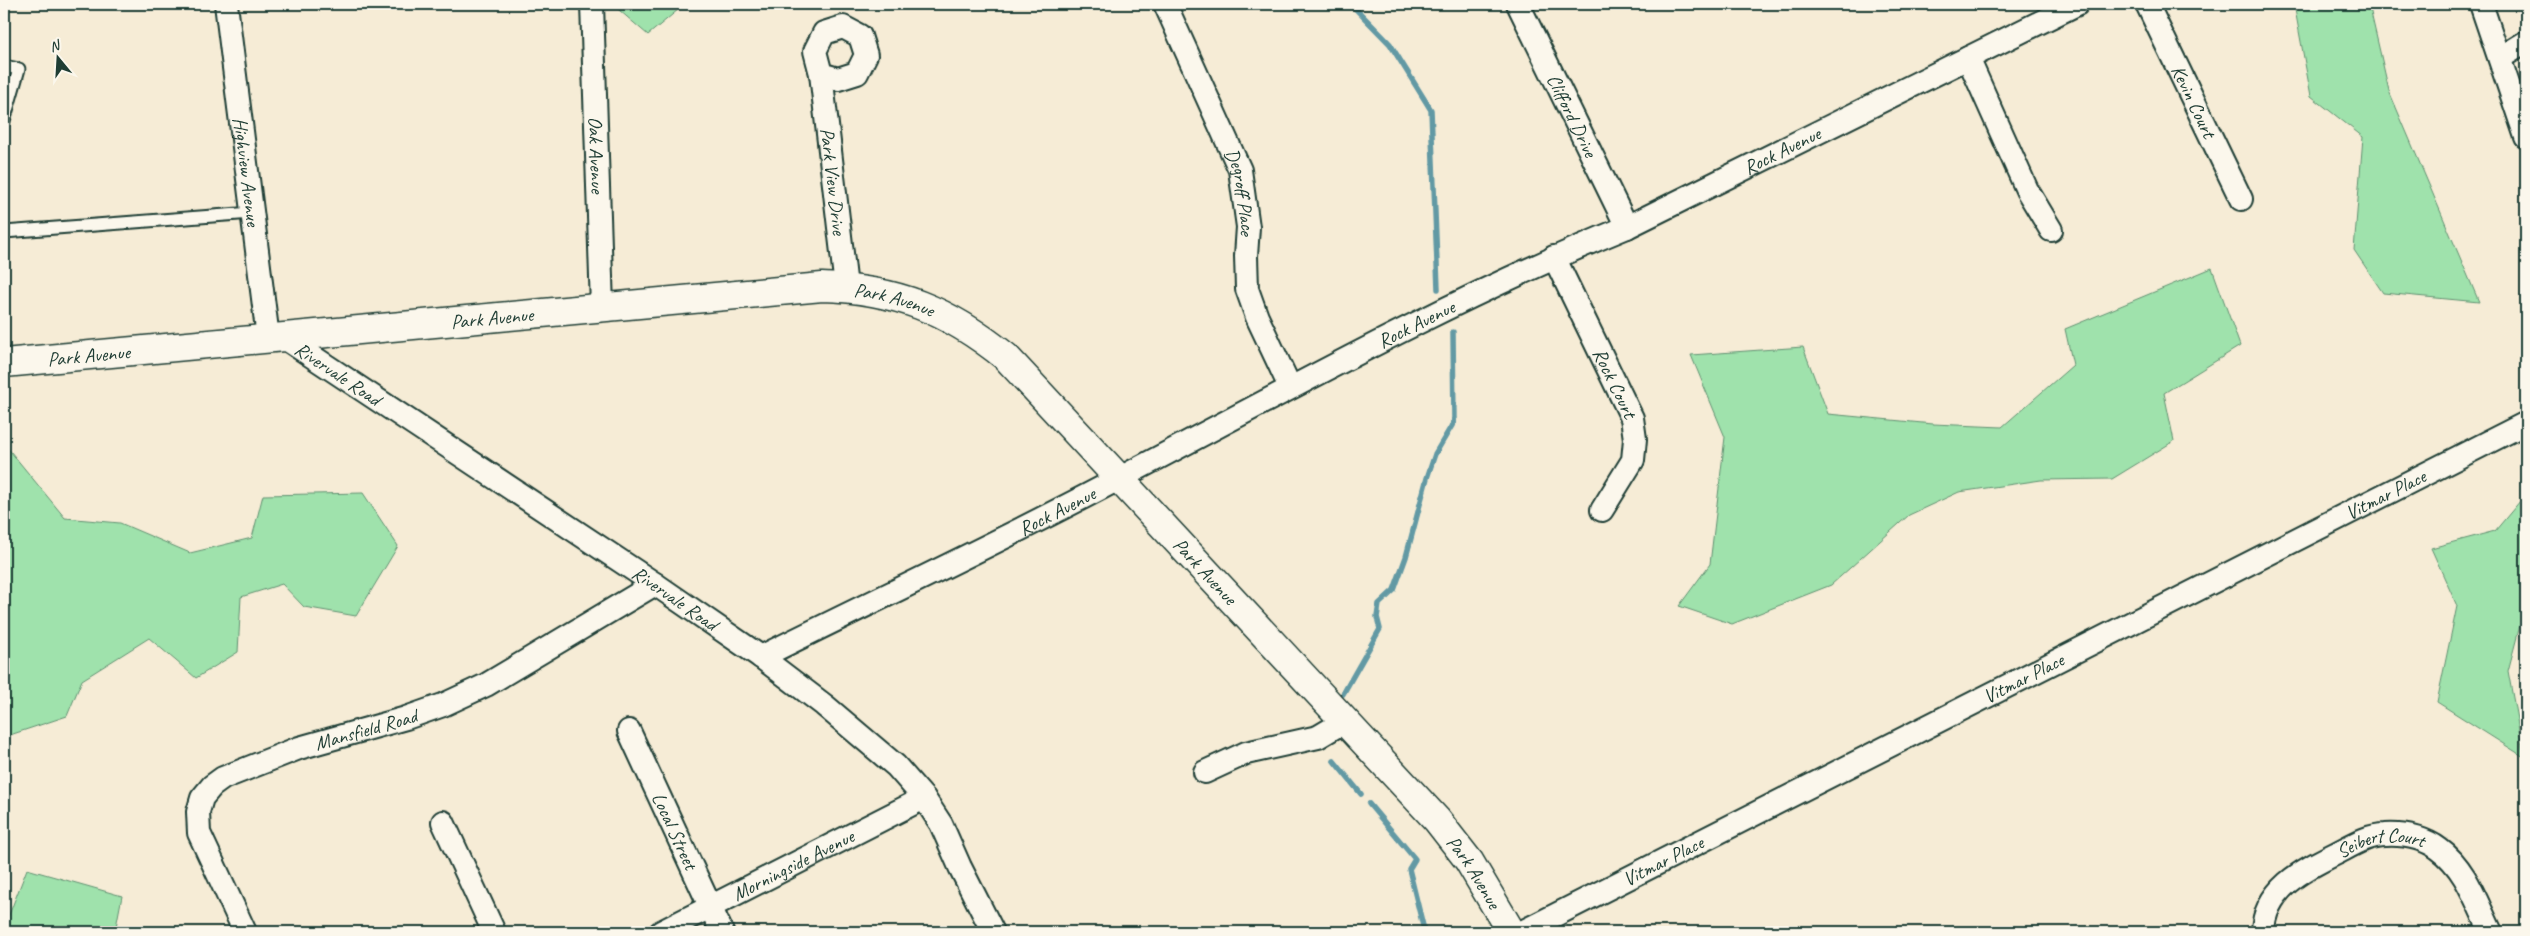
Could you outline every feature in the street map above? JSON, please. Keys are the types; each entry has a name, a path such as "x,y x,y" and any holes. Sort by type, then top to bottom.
{"street":[{"name":"Highview Avenue","path":"226,4 252,213 275,338"},
{"name":"Oak Avenue","path":"592,4 602,307"},
{"name":"Degroff Place","path":"1165,4 1240,170 1248,227 1246,256 1247,290 1257,317 1290,387"},
{"name":"Clifford Drive","path":"1518,4 1627,227"},
{"name":"Rock Avenue","path":"761,657 1120,479 1290,387 1554,257 1627,227 2076,4"},
{"name":"Kevin Court","path":"2147,4 2241,199"},
{"path":"2481,4 2526,137"},
{"path":"2500,58 2526,42"},
{"path":"1968,58 2027,190 2051,230"},
{"name":"Park View Drive","path":"821,74 846,287"},
{"name":"Rock Court","path":"1554,257 1632,418 1635,439 1633,460 1602,510"},
{"name":"Park Avenue","path":"4,363 822,287 846,287 882,292 917,302 950,317 977,334 1006,357 1437,820 1469,861 1511,932"},
{"name":"Rivervale Road","path":"275,338 655,584 761,657 824,705 896,766 924,798 941,824 960,867 993,932"},
{"name":"Vitmar Place","path":"1522,932 2526,423"},
{"name":"Mansfield Road","path":"245,932 199,833 198,812 202,798 212,786 224,778 299,748 406,718 486,685 655,584"},
{"path":"1205,772 1246,753 1318,737 1345,721"},
{"name":"Local Street","path":"629,730 722,932"},
{"name":"Morningside Avenue","path":"660,932 924,798"},
{"path":"443,822 494,932"},
{"name":"Seibert Court","path":"2262,932 2268,909 2278,892 2291,878 2364,839 2383,835 2404,835 2423,840 2439,849 2454,862 2465,878 2491,932"}],"lane":[{"path":"4,66 19,69 4,121"},
{"path":"4,232 252,213"}],"green space":[{"path":"612,4 685,4 648,35"},
{"path":"2294,4 2369,4 2389,91 2479,302 2383,293 2354,250 2363,137 2311,96"},
{"path":"2212,268 2240,346 2164,393 2174,441 2112,479 2041,480 1959,492 1909,515 1831,585 1732,624 1679,606 1710,564 1725,437 1691,355 1803,347 1828,414 1933,424 2002,427 2073,365 2065,329"},
{"path":"6,446 65,518 120,523 190,553 252,538 263,495 363,493 398,546 356,616 304,607 282,584 241,597 238,652 196,678 149,638 82,680 67,716 4,737 4,448"},
{"path":"2526,494 2526,613 2523,614 2508,671 2524,757 2437,702 2457,606 2431,548 2495,531"},
{"path":"27,869 122,896 115,932 12,932 7,920"}],"waterway":[{"path":"1351,4 1390,44 1431,110 1438,289"},
{"path":"1343,694 1380,629 1377,617 1379,604 1394,590 1406,557 1435,454 1454,422 1453,332"},
{"path":"1334,761 1361,794"},
{"path":"1369,804 1415,859 1409,869 1424,930"}]}
